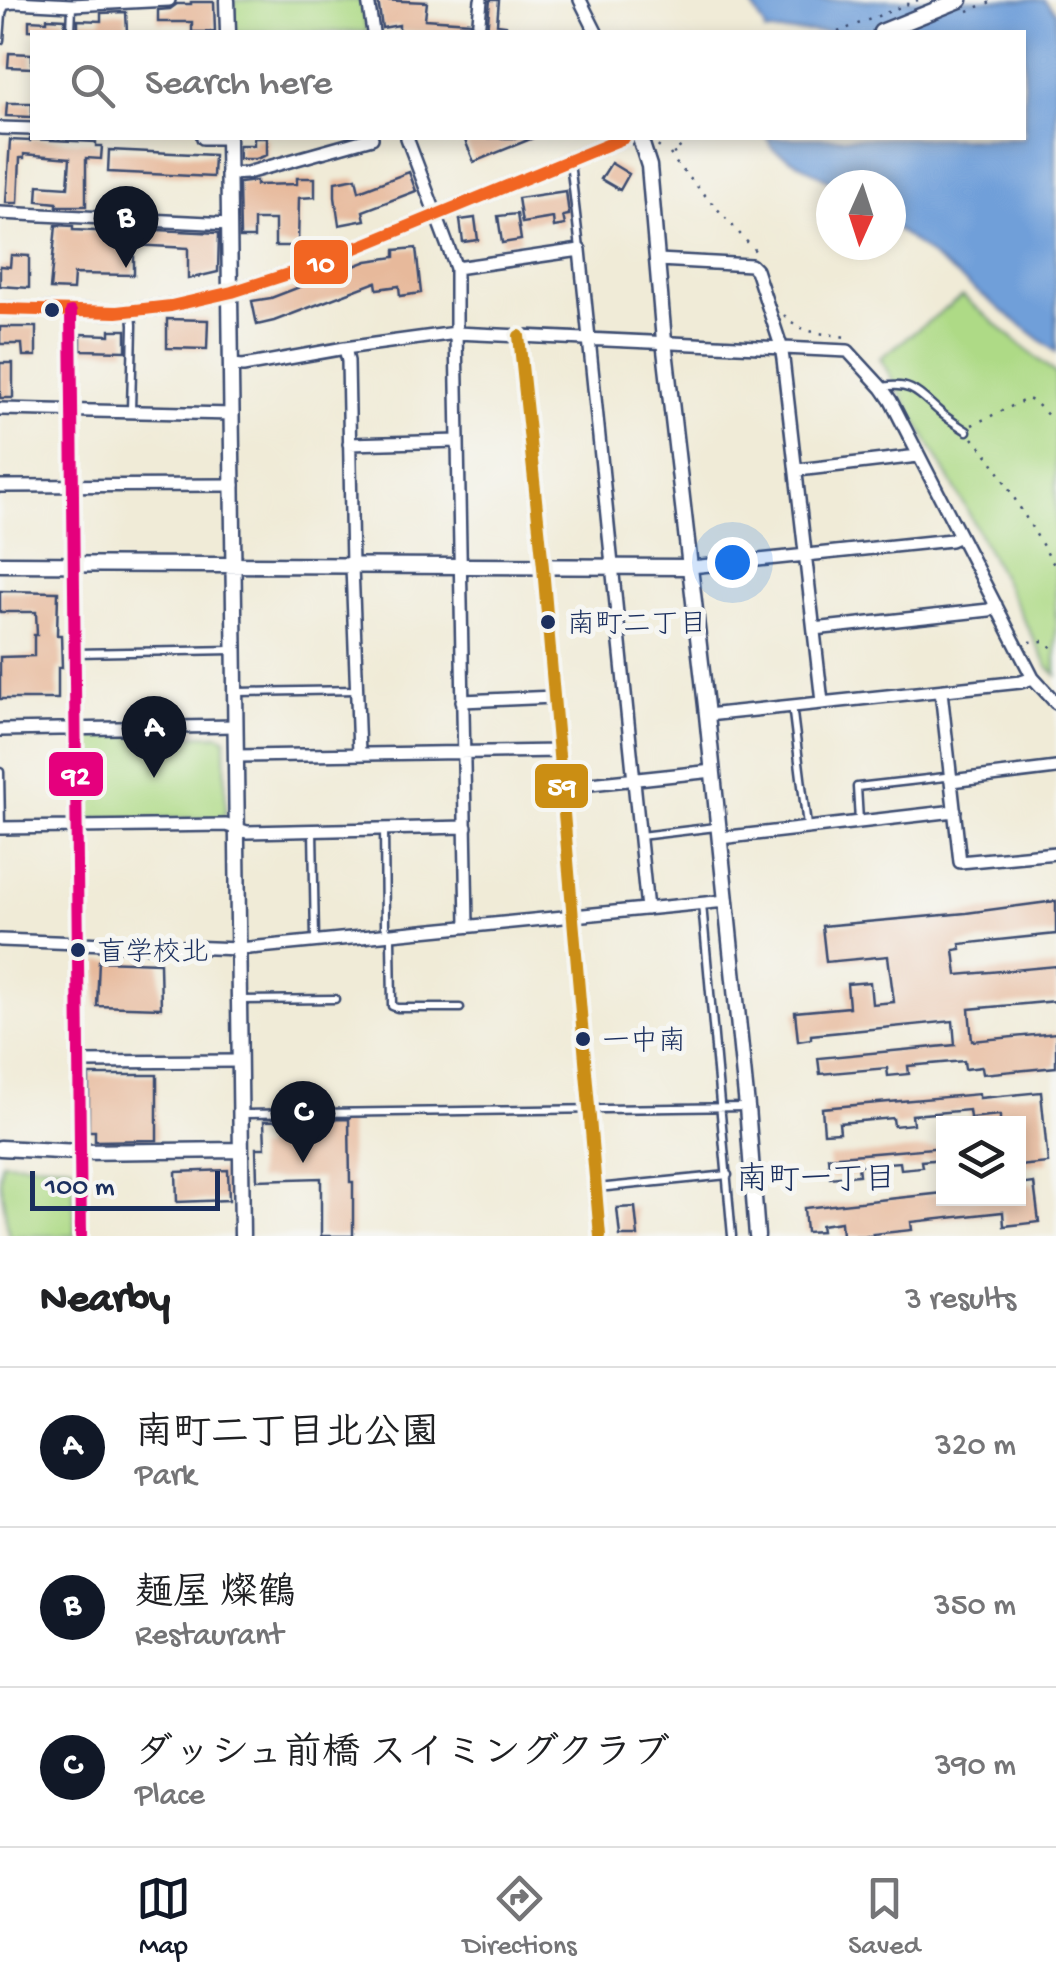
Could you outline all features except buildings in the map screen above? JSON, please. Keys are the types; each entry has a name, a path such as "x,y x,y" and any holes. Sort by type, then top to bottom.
{"street":[{"path":"4,2 72,5 169,0"},
{"path":"227,0 228,30"},
{"path":"368,0 374,30"},
{"path":"478,30 481,0"},
{"path":"580,0 595,30"},
{"path":"886,30 960,0"},
{"path":"0,128 30,129"},
{"path":"228,140 242,1236"},
{"path":"229,174 247,173 365,140"},
{"path":"408,140 456,268 467,926"},
{"path":"0,309 131,311 232,292 307,268 619,140"},
{"path":"641,140 649,166 664,341 708,714 757,1236"},
{"path":"0,214 230,224"},
{"path":"456,268 580,250 646,909"},
{"path":"658,260 754,266 781,346 822,702"},
{"path":"71,312 81,1236"},
{"path":"232,366 456,333 848,351 882,388 1033,678 1056,703"},
{"path":"519,336 543,567 600,1236"},
{"path":"346,348 359,753"},
{"path":"0,409 233,414"},
{"path":"349,444 458,442"},
{"path":"798,470 918,456"},
{"path":"0,486 234,485"},
{"path":"0,564 691,568 960,536"},
{"path":"814,629 989,610 996,606"},
{"path":"708,714 1033,678"},
{"path":"941,690 960,862 1056,852"},
{"path":"462,701 554,697"},
{"path":"0,730 236,726"},
{"path":"237,756 559,751"},
{"path":"951,780 1056,768"},
{"path":"562,787 713,771"},
{"path":"719,832 807,828 955,811"},
{"path":"1,828 226,825 248,832 466,828"},
{"path":"0,940 239,948 726,902"},
{"path":"78,1062 240,1061"},
{"path":"0,1148 79,1152 240,1150"}],"lane":[{"path":"0,40 4,2"},
{"path":"71,30 72,5"},
{"path":"570,159 580,250"},
{"path":"131,311 131,412"},
{"path":"882,388 900,385 916,390 967,431"},
{"path":"74,653 236,650"},
{"path":"236,692 356,690"},
{"path":"792,706 807,828"},
{"path":"0,772 1,828"},
{"path":"859,822 857,787 951,780"},
{"path":"384,829 385,926 391,938 392,1006 460,1008"},
{"path":"313,830 315,941"},
{"path":"638,836 719,832"},
{"path":"702,904 732,1236"},
{"path":"239,1000 334,999"},
{"path":"240,1114 747,1107"},
{"path":"597,1188 728,1175"}],"path":[{"path":"843,30 918,0"},
{"path":"658,150 664,140"},
{"path":"674,140 681,150 670,154 718,210"},
{"path":"1056,421 1027,398 971,425 967,431 991,459 1056,568"},
{"path":"1026,642 1043,641 1056,650"}],"green space":[{"path":"234,0 360,0 367,30 234,30"},
{"path":"962,296 1056,374 1056,675 1047,665 966,508 880,358"},
{"path":"87,736 225,738 226,814 219,818 89,820 83,814 82,742"},
{"path":"2,1162 73,1167 75,1236 9,1236 0,1180"}],"water":[{"path":"749,0 1044,0 1056,13 1056,352 906,237 906,170 816,170 816,173 773,149 768,140 1026,140 1026,30 766,30"}],"transit line":[{"name":"10","path":"0,309 117,312 171,306 232,292 307,268 619,140"},
{"name":"92","path":"71,312 81,1236"},
{"name":"59","path":"519,336 543,567 600,1236"}],"place":[{"name":"麺屋 燦鶴","path":"126,268"},
{"name":"南町二丁目","path":"548,622"},
{"name":"南町二丁目北公園","path":"154,778"},
{"name":"盲学校北","path":"78,950"},
{"name":"一中南","path":"583,1039"},
{"name":"ダッシュ前橋 スイミングクラブ","path":"303,1163"}],"district":[{"name":"南町一丁目","path":"816,1177"}]}
